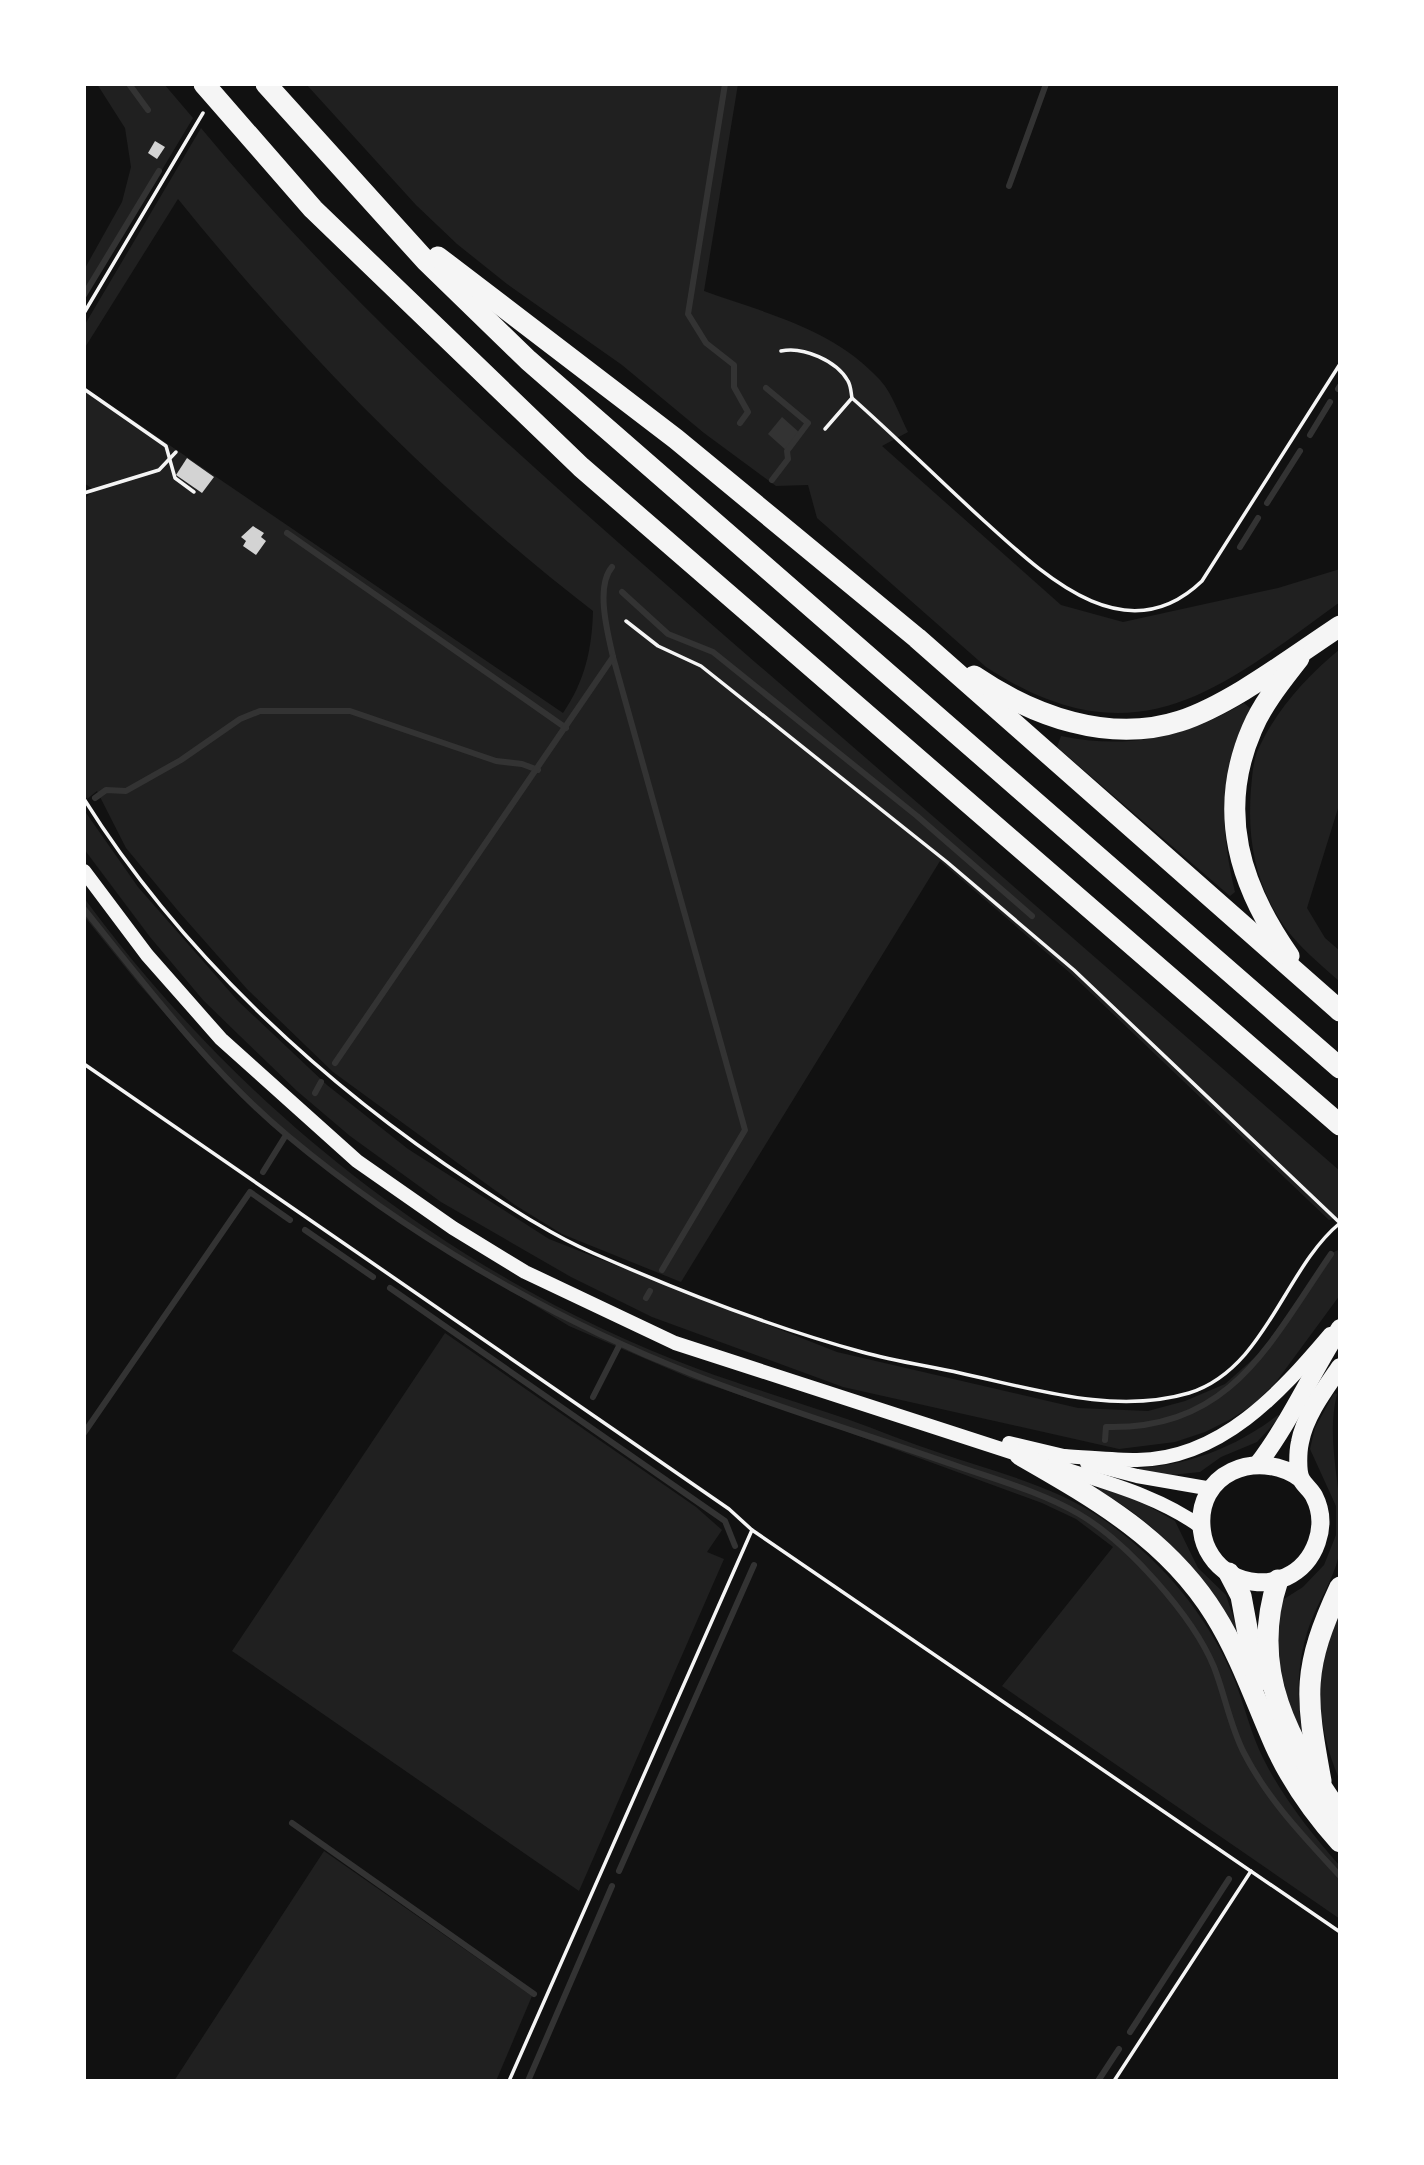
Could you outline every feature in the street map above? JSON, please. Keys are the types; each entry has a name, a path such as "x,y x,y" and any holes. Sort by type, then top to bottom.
{"highway":[{"path":"204,84 248,137 385,281 581,467 1340,1125"},
{"path":"270,89 386,218 528,359 1340,1069"},
{"path":"386,218 676,439 917,638 1340,1011"},
{"path":"917,638 988,686 1035,710 1083,726 1136,729 1181,721 1233,695 1340,625"},
{"path":"1306,981 1262,918 1236,846 1235,805 1239,768 1252,729 1272,694 1307,648"},
{"path":"1020,1455 1105,1504 1136,1527 1184,1571 1216,1616 1289,1772 1340,1842"},
{"path":"1228,1573 1241,1595 1261,1708"},
{"path":"1278,1580 1270,1604 1266,1638 1269,1667 1291,1735 1340,1814"},
{"path":"1323,1790 1309,1713 1308,1688 1311,1659 1320,1629 1340,1587"}],"main road":[{"path":"84,871 147,955 221,1039 358,1161 453,1228 525,1272 676,1343 1152,1498 1182,1513 1201,1527"},
{"path":"1062,1455 1139,1460 1175,1454 1212,1441 1238,1426 1271,1400 1340,1325"},
{"path":"1258,1464 1273,1444 1308,1377 1340,1325"},
{"path":"1300,1478 1300,1441 1322,1395 1340,1367"},
{"path":"908,1417 1137,1476 1212,1489"},
{"path":"1258,1464 1280,1467 1300,1478 1318,1507 1318,1542 1298,1570 1278,1580 1252,1582 1228,1573 1212,1558 1201,1527 1204,1507 1212,1489 1232,1471 1258,1464"}],"path":[{"path":"84,313 193,130"},
{"path":"781,351 790,349 810,352 830,364 848,381 852,398 1049,579 1098,604 1143,610 1183,599 1202,581 1340,364"},
{"path":"84,389 166,446 175,478 194,492"},
{"path":"825,429 852,398"},
{"path":"84,493 159,470 176,452"},
{"path":"84,799 134,871 211,960 311,1062 374,1114 488,1193 591,1252 759,1319 863,1352 1042,1391 1140,1403 1191,1392 1222,1377 1252,1345 1311,1256 1340,1222 1074,970 947,862 701,666 657,646 626,621"},
{"path":"84,1064 729,1509 752,1530 1340,1932"},
{"path":"509,2081 752,1530"},
{"path":"1114,2081 1251,1871"}],"shaded area":[{"path":"97,84 164,84 193,118 84,300 84,270 122,202 131,167 125,128"},
{"path":"306,84 738,84 704,291 798,325 820,335 862,362 884,385 908,432 882,446 1061,605 1123,622 1278,588 1340,569 1340,602 1254,663 1213,687 1173,704 1131,713 1087,710 1039,696 986,667 817,518 808,485 776,486 704,433 622,365 507,284 457,244 416,205"},
{"path":"201,128 263,200 328,269 464,403 605,531 1340,1171 1340,1217 1329,1220 1069,972 940,861 681,1282 562,1234 515,1205 333,1072 247,989 179,912 126,848 97,791 87,799 84,794 84,499 94,490 84,483 84,387 563,713 577,689 586,664 593,611 480,517 373,417 273,311 178,199 84,349 84,326"},
{"path":"782,417 801,434 787,451 768,434"},
{"path":"1340,649 1340,802 1307,908 1325,938 1340,951 1340,982 1296,941 1274,910 1255,860 1250,808 1255,761 1264,737 1292,696"},
{"path":"1244,703 1251,709 1232,753 1225,799 1226,845 1235,892 1230,896 1057,747 1061,736 1110,742 1156,738 1201,724"},
{"path":"84,810 138,887 238,1001 327,1085 408,1149 549,1239 837,1352 1078,1408 1148,1411 1185,1401 1225,1384 1261,1352 1330,1254 1340,1249 1340,1295 1276,1382 1254,1404 1205,1432 1175,1442 1119,1449 843,1387 652,1317 571,1277 441,1202 350,1136 297,1091 203,1000 150,937 84,849"},
{"path":"84,898 145,975 211,1048 281,1115 357,1178 436,1235 519,1286 607,1331 698,1369 1047,1490 1088,1510 1128,1538 1182,1592 1212,1635 1235,1681 1255,1740 1271,1773 1298,1815 1340,1866 1340,1919 1002,1686 1113,1547 1076,1519 1042,1503 690,1378 569,1326 472,1267 363,1195 273,1126 202,1056 138,983 84,916"},
{"path":"445,1333 696,1507 722,1530 707,1552 724,1559 579,1891 232,1651"},
{"path":"1334,1393 1337,1394 1333,1432 1340,1510 1340,1549 1333,1574 1308,1629 1301,1660 1299,1708 1303,1740 1291,1713 1273,1637 1284,1599 1303,1587 1324,1565 1336,1535 1336,1506 1310,1449 1315,1428"},
{"path":"1278,1415 1280,1417 1257,1442 1221,1457 1200,1472 1171,1475 1119,1469 1163,1465 1203,1456 1241,1439"},
{"path":"1099,1487 1141,1502 1175,1521 1198,1568 1226,1595 1241,1641 1212,1595 1180,1555 1143,1520 1098,1490"},
{"path":"1340,1613 1340,1781 1326,1738 1320,1697 1325,1656"},
{"path":"324,1851 532,1996 496,2081 174,2081"}],"building":[{"path":"155,141 165,147 157,159 148,153"},
{"path":"187,458 214,477 202,493 176,475"},
{"path":"253,526 264,533 261,537 266,541 256,555 243,546 246,541 241,537"}],"waterway":[{"path":"129,84 148,110"},
{"path":"725,84 688,314 706,343 734,365 734,387 748,412 740,423"},
{"path":"1009,186 1046,84"},
{"path":"84,295 159,171"},
{"path":"766,388 808,423 787,451 788,459 772,480"},
{"path":"1310,435 1330,402"},
{"path":"1267,503 1300,451"},
{"path":"1240,547 1258,518"},
{"path":"287,533 566,728"},
{"path":"612,567 604,586 604,598 613,657 745,1130 662,1270"},
{"path":"622,592 668,634 713,652 917,816 1032,916"},
{"path":"335,1063 613,657"},
{"path":"95,798 106,790 126,791 181,760 240,719 260,711 350,711 496,761 522,764 538,770"},
{"path":"84,909 180,1027 259,1111 333,1172 380,1206 481,1271 586,1327 692,1374 1019,1487 1064,1506 1098,1527 1157,1582 1191,1626 1214,1667 1244,1753 1264,1787 1340,1876"},
{"path":"315,1093 321,1082"},
{"path":"263,1172 286,1135"},
{"path":"84,1433 250,1192 290,1220"},
{"path":"305,1230 373,1277"},
{"path":"1105,1440 1106,1427 1149,1424 1185,1414 1216,1397 1242,1375 1266,1349 1331,1254"},
{"path":"390,1288 725,1521 735,1546"},
{"path":"646,1298 650,1291"},
{"path":"593,1397 619,1346"},
{"path":"619,1871 754,1565"},
{"path":"292,1823 534,1994"},
{"path":"1130,2032 1229,1879"},
{"path":"528,2081 612,1886"},
{"path":"1098,2081 1119,2049"}]}
